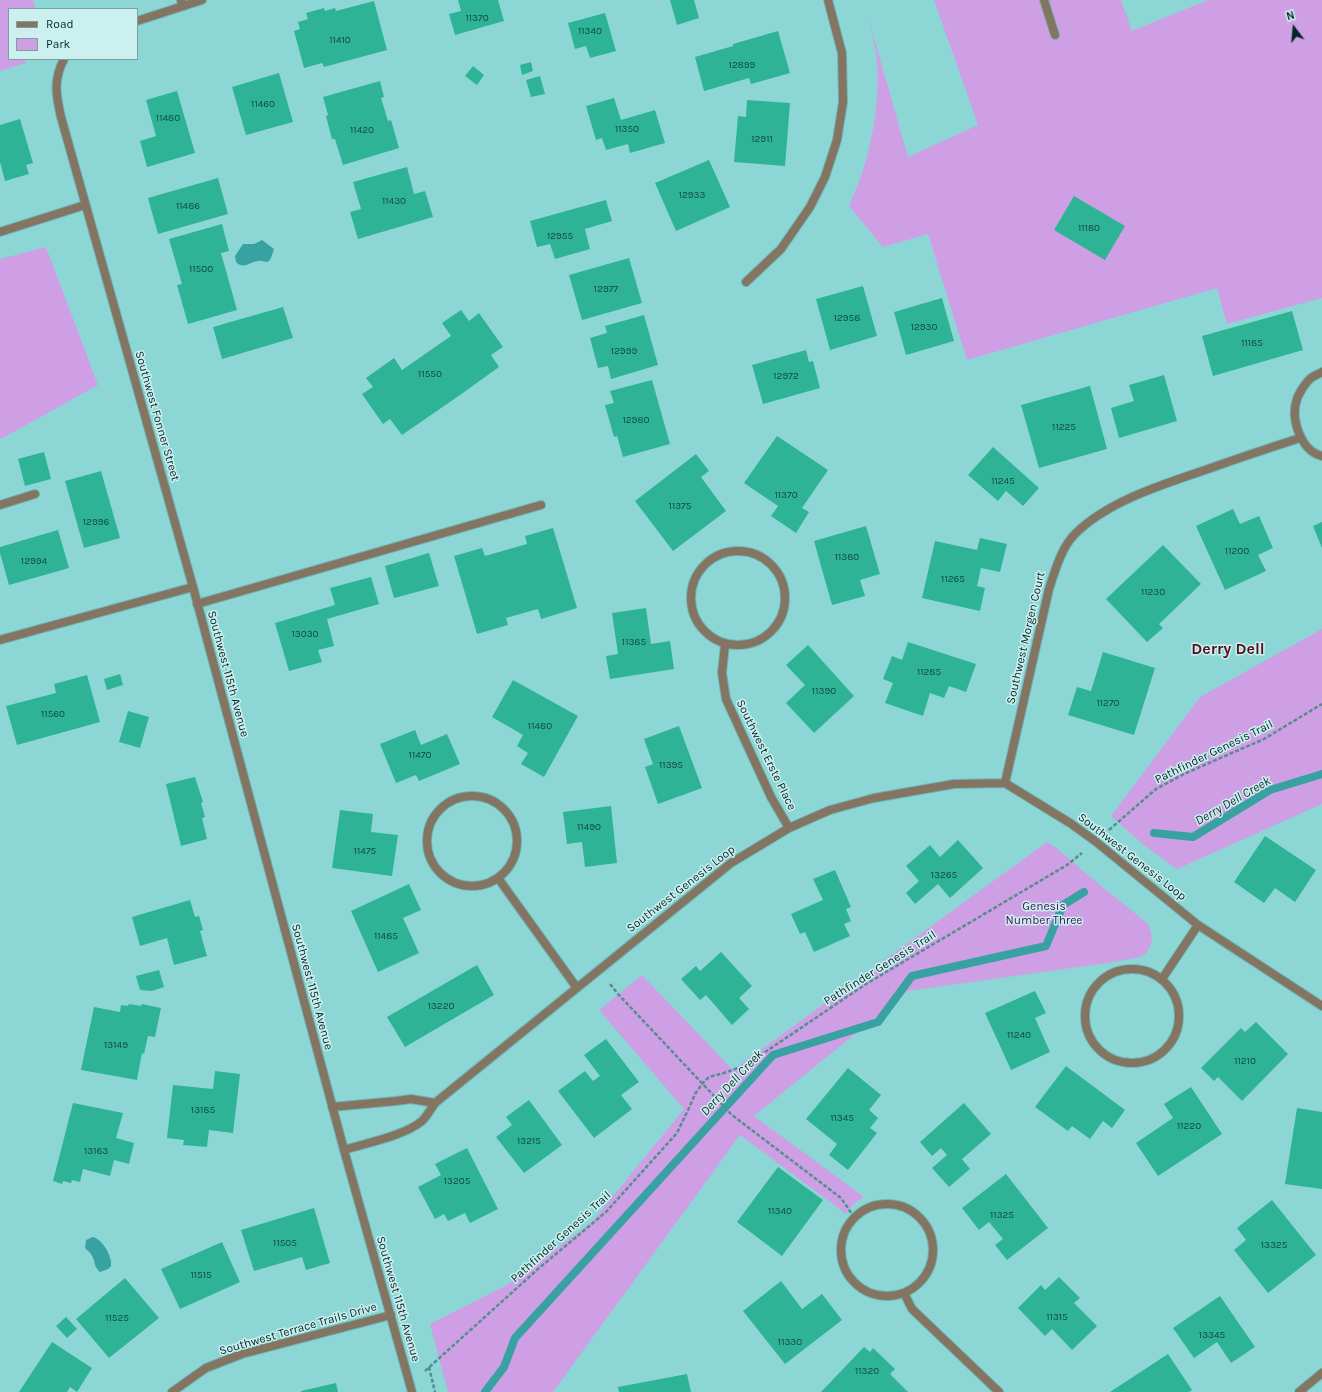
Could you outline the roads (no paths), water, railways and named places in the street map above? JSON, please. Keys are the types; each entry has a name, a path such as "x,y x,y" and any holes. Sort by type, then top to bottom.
{"street":[{"path":"138,21 182,3 202,0"},
{"path":"746,282 781,249 810,207 825,177 837,140 843,102 842,53 828,0"},
{"path":"1044,0 1055,35"},
{"name":"Southwest Fonner Street","path":"64,60 56,80 56,96 85,205 193,587"},
{"path":"0,232 85,205"},
{"path":"1322,372 1310,379 1297,399 1295,418 1300,438 1315,455 1322,456"},
{"name":"Southwest Morgen Court","path":"1005,783 1049,589 1058,560 1074,535 1095,516 1121,502 1175,480 1300,438"},
{"path":"0,505 35,494"},
{"path":"197,604 542,505"},
{"path":"746,551 763,558 776,570 784,587 785,604 777,624 762,639 743,646 725,644 706,634 696,621 690,605 691,587 699,570 711,559 727,552 746,551"},
{"path":"0,640 193,587"},
{"name":"Southwest 115th Avenue","path":"193,587 332,1107 412,1392"},
{"name":"Southwest Erste Place","path":"725,644 722,673 726,699 771,797 789,828"},
{"name":"Southwest Genesis Loop","path":"344,1150 414,1127 424,1119 435,1103 731,863 789,828 830,810 874,798 954,784 1005,783 1070,823 1095,841 1198,925 1322,1006"},
{"path":"467,795 484,796 498,804 510,816 517,834 517,850 510,867 498,878 481,886 464,886 446,879 435,869 427,851 426,832 433,816 446,803 467,795"},
{"path":"498,878 577,988"},
{"path":"1162,979 1198,925"},
{"path":"1127,968 1144,970 1162,979 1171,989 1177,1000 1179,1017 1175,1034 1163,1052 1146,1061 1126,1062 1111,1058 1099,1050 1089,1036 1085,1025 1085,1009 1092,990 1106,976 1127,968"},
{"path":"332,1107 396,1101 411,1098 435,1103"},
{"path":"874,1205 900,1205 915,1213 928,1229 933,1241 933,1254 928,1272 917,1286 904,1293 886,1296 870,1294 855,1284 844,1270 840,1254 843,1234 854,1217 874,1205"},
{"path":"904,1293 912,1309 999,1392"},
{"name":"Southwest Terrace Trails Drive","path":"172,1392 206,1368 242,1354 391,1315"},
{"path":"1299,1392 1322,1373"}],"water":[{"path":"262,240 274,249 268,262 259,261 242,265 236,262 235,256 243,244 254,244"},
{"path":"93,1237 100,1241 109,1253 111,1262 111,1266 108,1269 100,1272 96,1268 90,1253 85,1248 86,1240"}],"waterway":[{"name":"Derry Dell Creek","path":"1154,833 1193,837 1270,790 1322,774"},
{"name":"Derry Dell Creek","path":"485,1392 504,1367 515,1338 773,1055 878,1022 912,976 1046,946 1063,905 1084,892"}],"district":[{"name":"Derry Dell","path":"1228,649"}],"park label":[{"name":"Genesis Number Three","path":"1044,914"}]}
